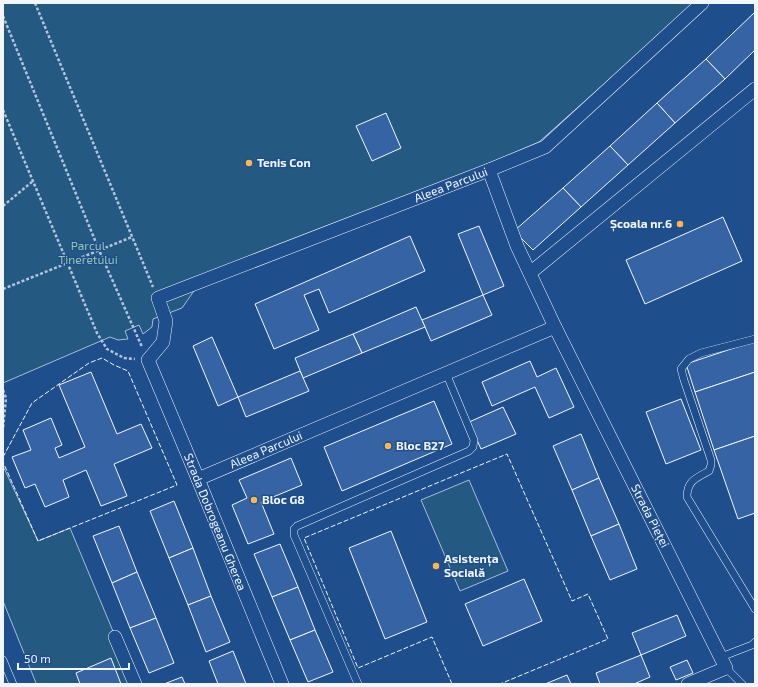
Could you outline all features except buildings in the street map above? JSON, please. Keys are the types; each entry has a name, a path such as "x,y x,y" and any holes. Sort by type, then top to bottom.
{"street":[{"name":"Aleea Parcului","path":"158,298 545,147 702,3"},
{"path":"530,272 755,89"},
{"name":"Strada Pieței","path":"489,170 517,246 555,327 724,662"},
{"path":"148,360 163,342 166,321 158,298"},
{"name":"Aleea Parcului","path":"198,479 555,327"},
{"name":"Strada Dobrogeanu Gherea","path":"148,360 282,684"},
{"path":"115,637 135,684"},
{"path":"688,684 724,662"}],"lane":[{"path":"755,339 701,354 689,359 681,368 711,460 709,471 692,481 687,489 687,497 755,609"},
{"path":"358,684 294,535 294,528 469,451 473,447 474,440 446,373"},
{"path":"742,684 724,662 755,642"},
{"path":"3,660 13,684"}],"path":[{"path":"35,3 158,298"},
{"path":"3,16 99,250 148,360 124,358 107,349 97,333 3,110"},
{"path":"3,206 33,181"},
{"path":"3,289 132,237"},
{"path":"3,390 6,398 3,428"}],"green space":[{"name":"Parcul Tineretului","path":"3,3 695,3 539,142 196,288 182,308 153,319 152,327 143,334 139,325 125,331 128,339 118,340 110,337 3,383"},
{"path":"3,466 38,541 70,528 135,684 36,684 3,601"},
{"path":"469,480 508,571 460,591 421,500"}],"fence":[{"path":"3,457 32,403 89,363 102,358 128,371 177,485 38,541 3,462"},
{"path":"452,684 432,637 358,668 304,538 507,454 572,601 588,594 608,639 500,684"}],"place":[{"name":"Tenis Con","path":"249,163"},
{"name":"Școala nr.6","path":"680,224"},
{"name":"Bloc B27","path":"388,446"},
{"name":"Bloc G8","path":"254,500"},
{"name":"Asistența Socială","path":"436,566"}]}
